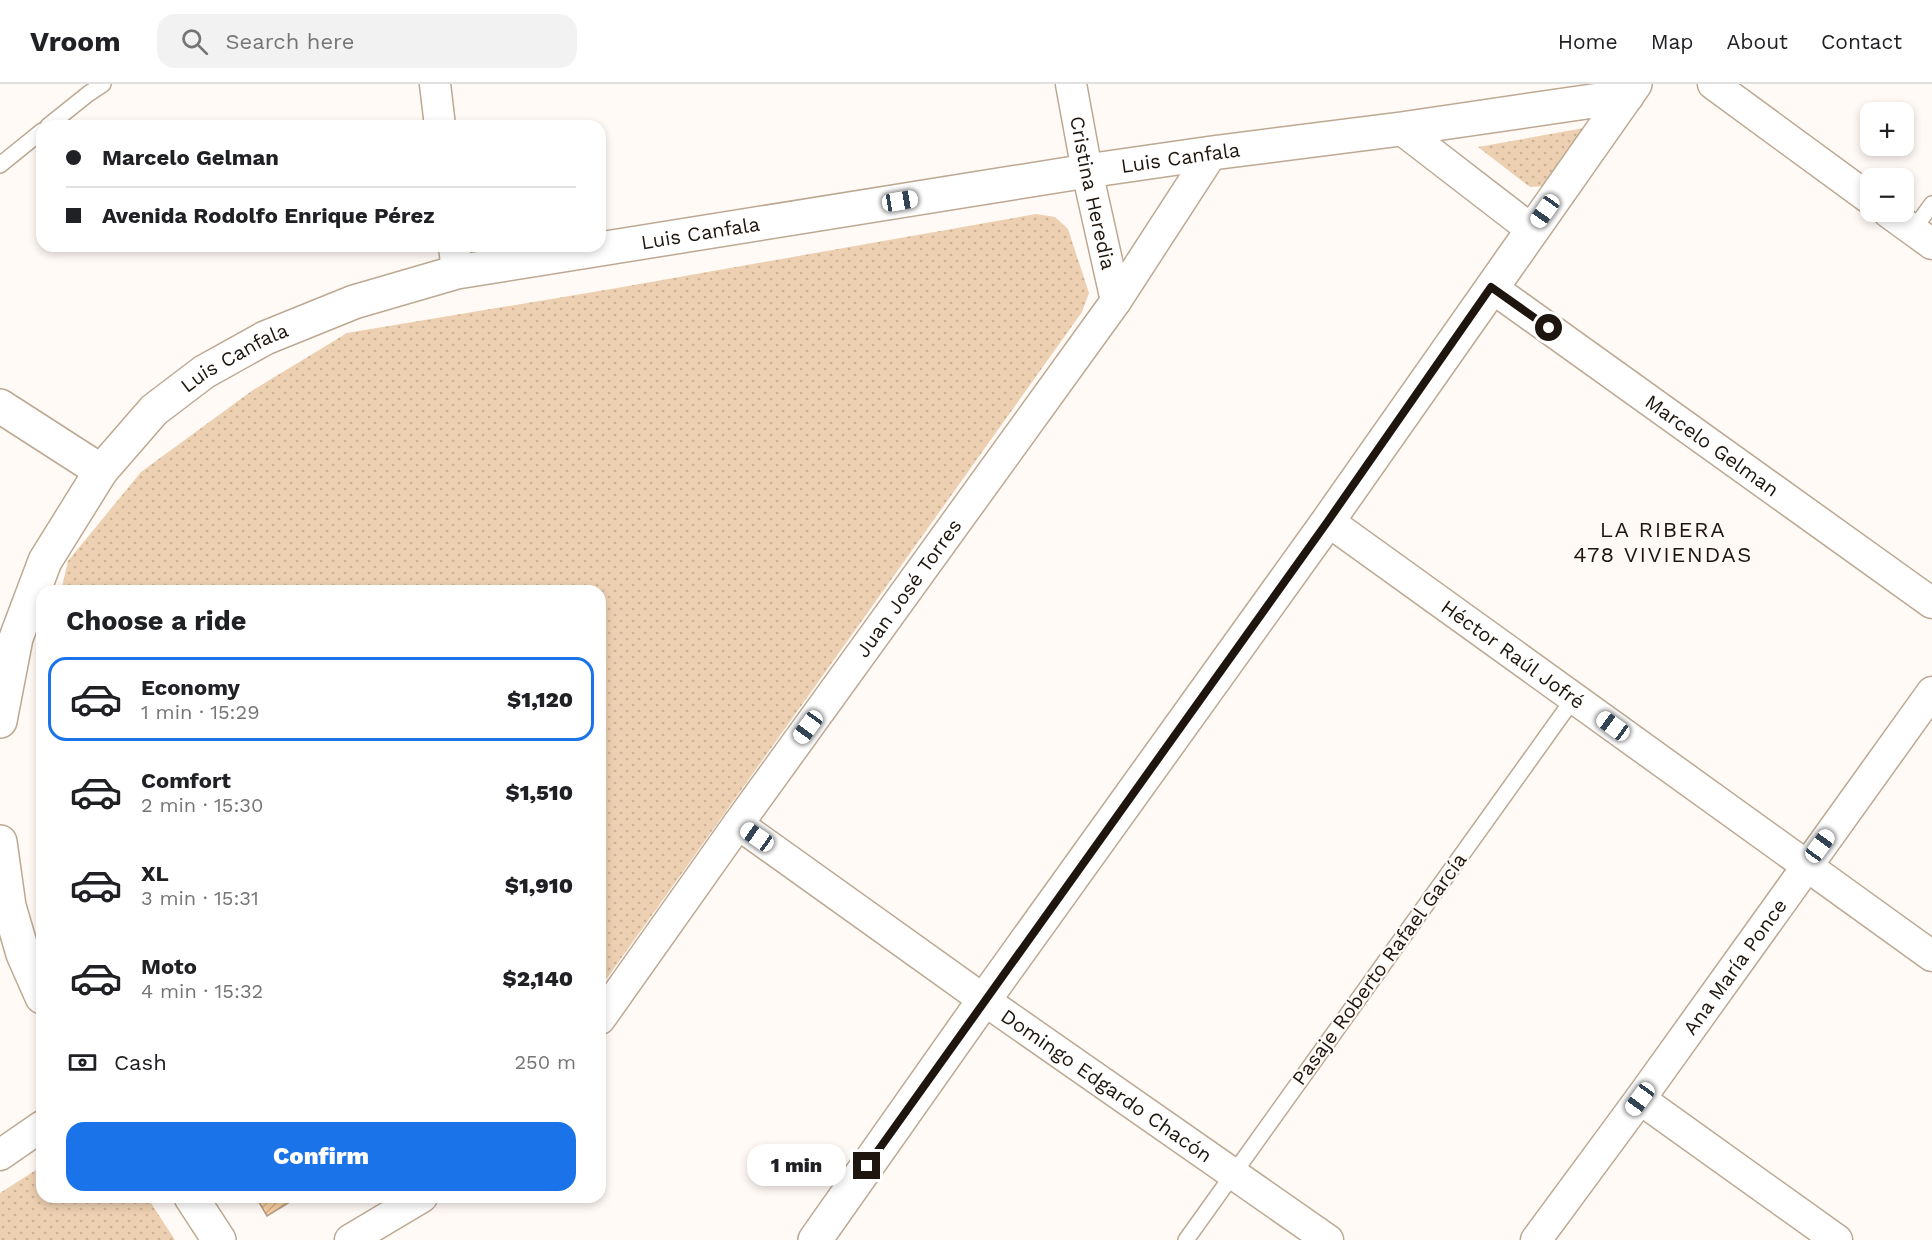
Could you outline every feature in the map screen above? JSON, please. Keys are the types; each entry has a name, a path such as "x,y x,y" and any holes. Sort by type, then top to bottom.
{"street":[{"path":"435,84 439,120"},
{"name":"Cristina Heredia","path":"1071,84 1087,171 1116,301"},
{"path":"1713,84 1860,192"},
{"path":"815,1240 984,1000 1328,521 1631,90"},
{"name":"Luis Canfala","path":"606,238 1212,153 1401,129 1631,90"},
{"path":"1401,129 1532,230"},
{"name":"Juan José Torres","path":"606,1011 1116,301 1212,153"},
{"path":"1902,222 1922,237"},
{"name":"Luis Canfala","path":"0,721 16,638 45,561 101,471 154,410 204,372 265,338 456,259 506,252"},
{"name":"Marcelo Gelman","path":"1491,287 1932,603"},
{"path":"0,406 101,471"},
{"name":"Héctor Raúl Jofré","path":"1328,521 1932,956"},
{"name":"Ana María Ponce","path":"1536,1240 1932,692"},
{"name":"Domingo Edgardo Chacón","path":"738,824 984,1000 1328,1240"},
{"path":"0,842 9,906 23,954 36,983"},
{"path":"1640,1099 1837,1240"},
{"path":"0,1155 36,1130"},
{"path":"194,1203 219,1240"},
{"path":"350,1240 412,1203"}],"lane":[{"path":"56,120 104,84"},
{"path":"0,165 36,135"},
{"path":"1922,237 1932,204"},
{"name":"Pasaje Roberto Rafael García","path":"1186,1240 1574,698"}],"shaded area":[{"path":"1584,128 1546,186 1530,187 1478,147"},
{"path":"1036,214 1055,217 1068,229 1089,293 1082,312 606,980 606,585 62,585 68,561 141,472 253,390 347,333"},
{"path":"36,1170 36,1203 151,1203 175,1240 0,1240 0,1193"}],"building":[{"path":"259,1203 288,1203 267,1216"}],"district":[{"name":"LA RIBERA 478 VIVIENDAS","path":"1663,542"}],"route":[{"path":"867,1166 1328,521 1491,287 1549,328"}]}
